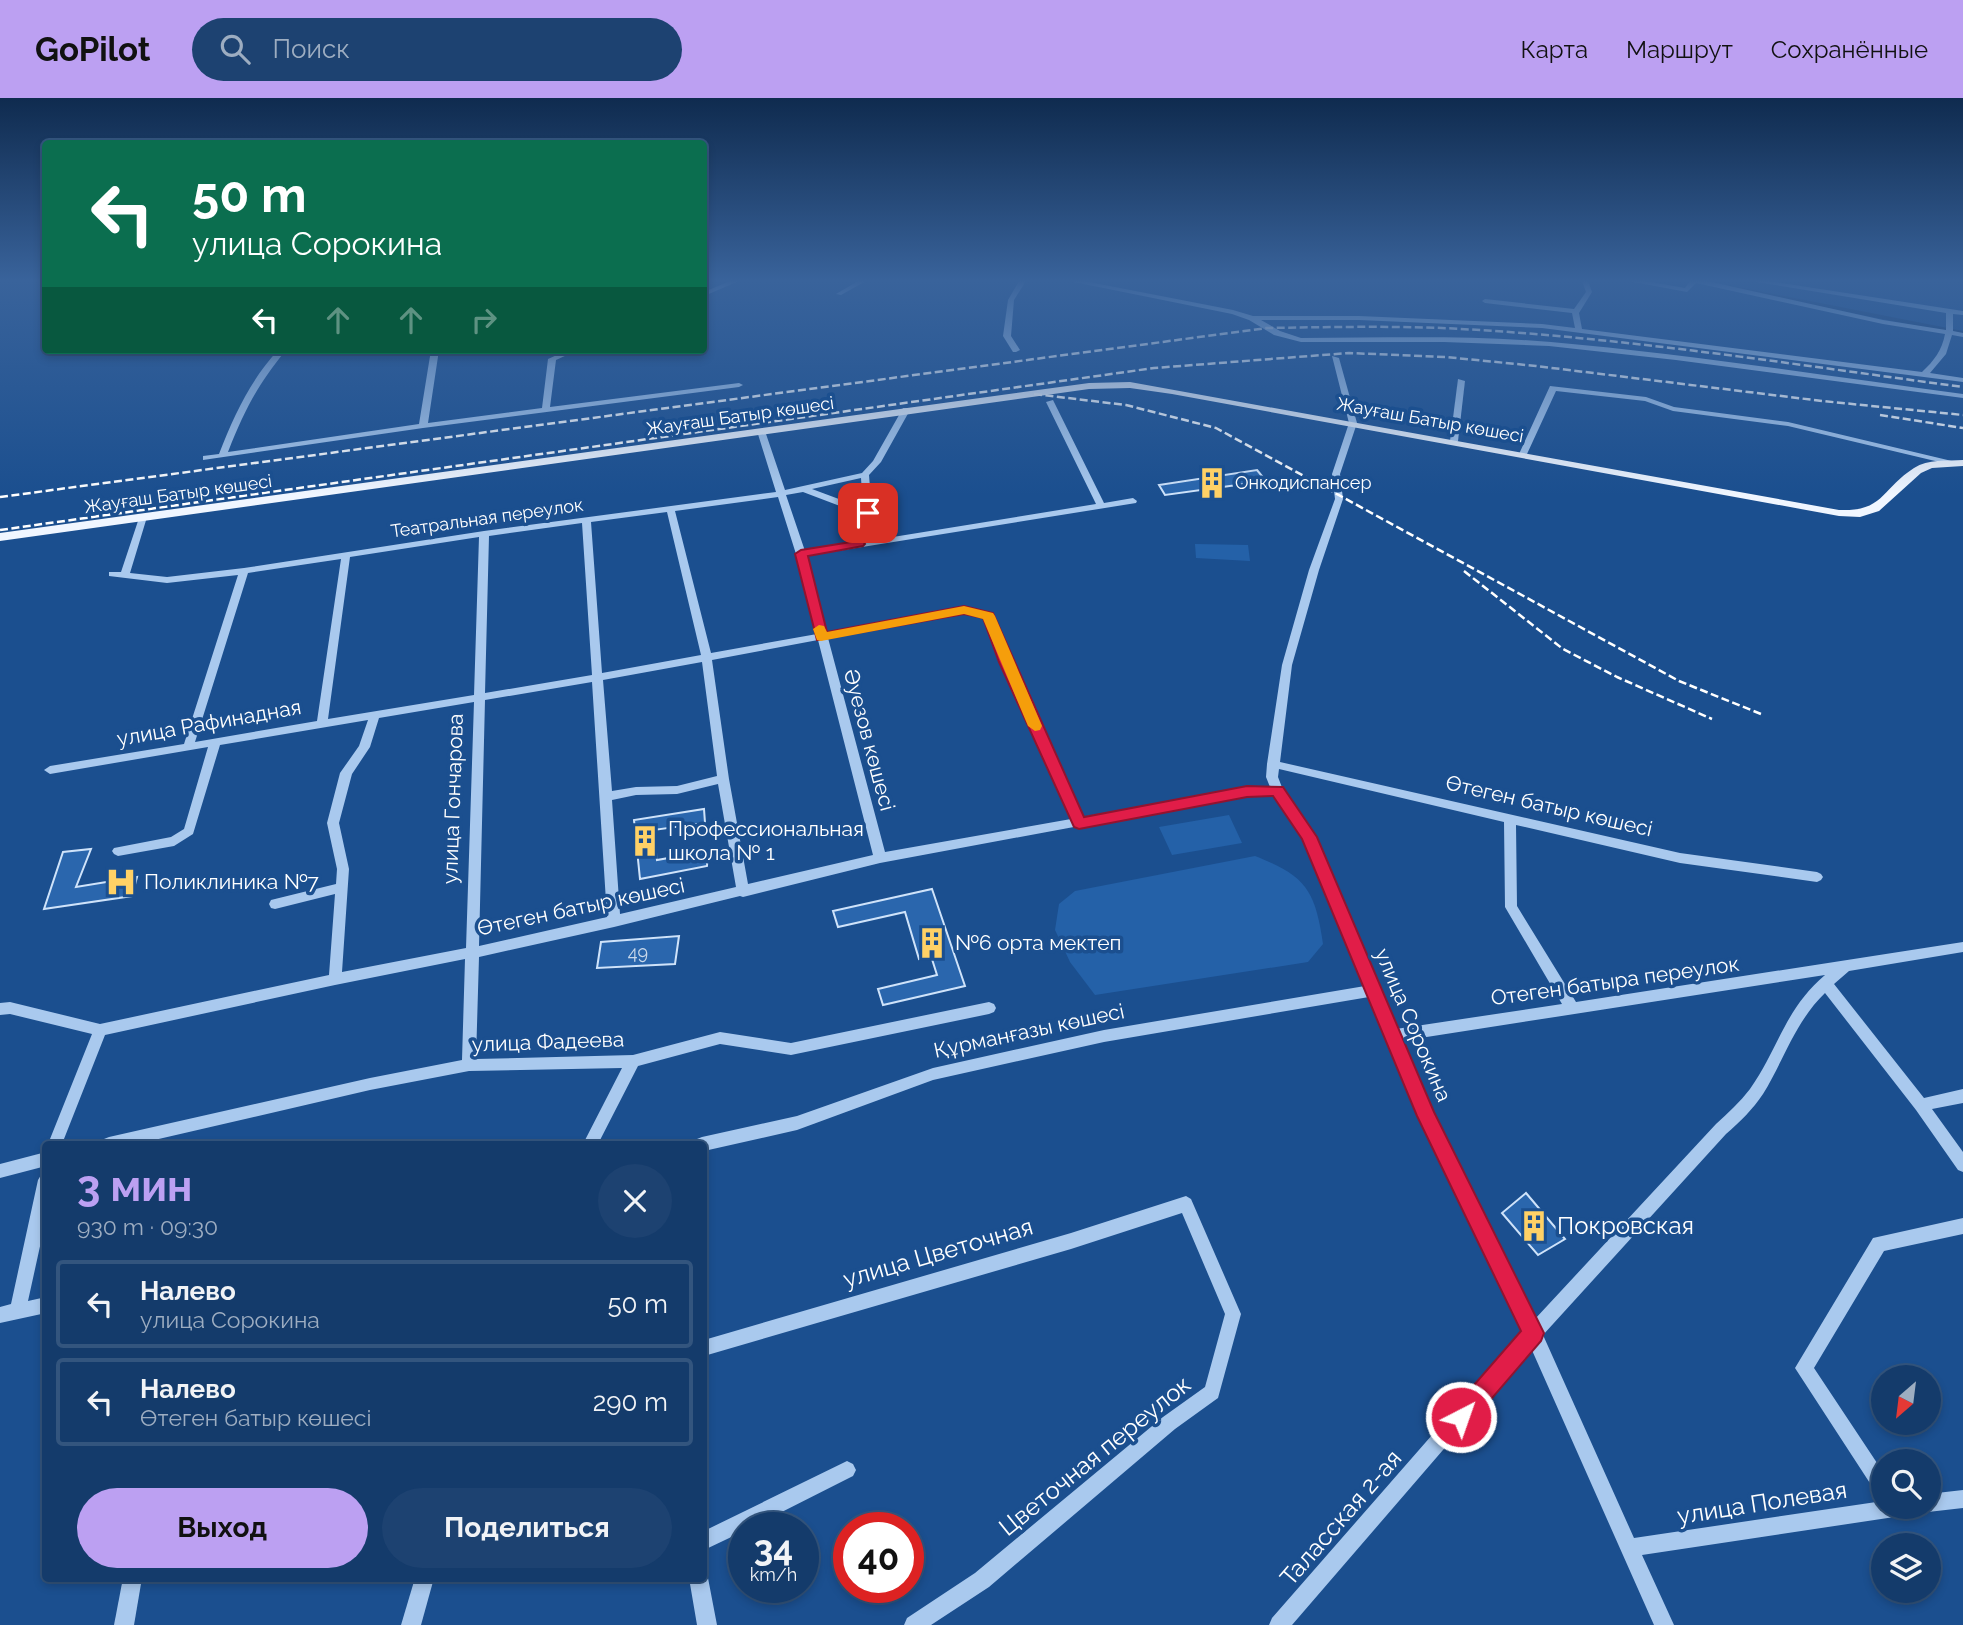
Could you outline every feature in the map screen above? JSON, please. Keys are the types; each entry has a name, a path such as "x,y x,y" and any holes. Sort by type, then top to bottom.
{"main road":[{"name":"Жауғаш Батыр көшесі","path":"0,537 1089,386 1130,385 1454,441 1839,513 1860,514 1875,509 1917,471 1930,465 1957,462"}],"street":[{"path":"1624,352 1963,396"},
{"path":"1746,352 1963,380"},
{"path":"1924,375 1944,352"},
{"path":"223,455 245,397 262,371 278,354"},
{"path":"423,426 434,354"},
{"path":"546,411 552,359 564,354"},
{"path":"1335,358 1353,424"},
{"path":"1454,441 1461,381"},
{"path":"206,458 423,426 739,385"},
{"path":"1523,454 1553,388 1646,399 1672,409 1788,424 1957,462"},
{"path":"1050,402 1101,506"},
{"path":"859,544 853,536 855,526 866,518 870,508 865,475 877,462 906,410"},
{"name":"улица Сорокина","path":"1353,424 1336,474 1339,499 1314,570 1287,665 1272,777 1278,791 1309,837 1426,1116 1533,1333 1664,1625"},
{"name":"Әуезов көшесі","path":"761,431 801,554 880,858"},
{"name":"Театральная переулок","path":"112,574 167,580 244,571 484,534 806,490 865,475"},
{"path":"806,490 868,513"},
{"path":"801,554 1133,501"},
{"path":"670,508 707,659 723,779 743,892"},
{"path":"125,575 143,517"},
{"path":"586,520 596,678 609,796 614,922"},
{"name":"улица Гончарова","path":"469,1065 484,534"},
{"path":"322,723 346,555"},
{"path":"188,747 244,571"},
{"name":"улица Рафинадная","path":"50,770 707,659 964,610 988,616 1079,823"},
{"path":"335,979 343,869 332,823 346,772 364,747 375,715"},
{"path":"118,850 174,841 189,831 215,742"},
{"name":"Өтеген батыр көшесі","path":"1273,764 1680,858 1817,877"},
{"path":"609,796 636,791 677,790 723,779"},
{"name":"Өтеген батыр көшесі","path":"100,1030 614,922 880,858 1247,791 1278,791"},
{"path":"1510,819 1511,907 1571,1006"},
{"path":"275,904 342,887"},
{"name":"Отеген батыра переулок","path":"1392,1036 1963,947"},
{"name":"Таласская 2-ая","path":"1279,1625 1533,1333 1721,1129 1745,1109 1765,1081 1794,1021 1825,983 1845,967"},
{"path":"1825,983 1921,1105 1963,1165"},
{"name":"Құрманғазы көшесі","path":"707,1143 797,1123 933,1074 1104,1036 1374,990"},
{"path":"0,1009 9,1008 100,1030 56,1141"},
{"name":"улица Фадеева","path":"122,1141 370,1084 469,1065 633,1061 720,1038 791,1049 989,1008"},
{"path":"592,1141 633,1061"},
{"path":"1921,1105 1963,1096"},
{"path":"0,1171 42,1160"},
{"path":"18,1311 42,1199"},
{"name":"улица Цветочная","path":"707,1347 1071,1241 1186,1204"},
{"name":"Цветочная переулок","path":"914,1625 982,1580 1169,1423 1212,1392 1233,1314 1186,1204"},
{"path":"1871,1470 1804,1368 1879,1244 1963,1226"},
{"path":"0,1315 42,1306"},
{"path":"707,1539 847,1469"},
{"path":"1941,1502 1963,1499"},
{"name":"улица Полевая","path":"1629,1548 1871,1511"},
{"path":"124,1625 132,1582"},
{"path":"411,1625 424,1582"},
{"path":"699,1582 707,1625"}],"shaded area":[{"path":"1195,544 1248,545 1250,561 1196,558"},
{"path":"1229,815 1242,843 1172,855 1159,827"},
{"path":"1255,856 1297,878 1311,898 1323,944 1308,962 1095,995 1070,962 1055,930 1059,904 1075,891"}],"building":[{"name":"Онкодиспансер","path":"1257,470 1266,481 1165,495 1159,485"},
{"name":"Профессиональная школа № 1","path":"704,809 705,823 653,830 657,860 708,851 707,866 640,879 634,820"},
{"name":"Поликлиника №7","path":"91,849 76,887 137,877 132,896 44,909 63,852"},
{"name":"№6 орта мектеп","path":"932,889 965,986 883,1005 878,989 937,975 931,956 919,959 905,912 838,927 833,911"},
{"path":"679,936 675,964 597,968 601,942"},
{"name":"Покровская","path":"1526,1193 1565,1239 1538,1255 1502,1213"}],"railway":[{"path":"0,497 1085,352"},
{"path":"1705,352 1963,387"},
{"path":"0,530 1154,368 1349,353 1446,357 1536,366 1822,401 1963,415"},
{"path":"1034,394 1126,405 1216,428 1679,681 1761,714"},
{"path":"1880,415 1963,428"},
{"path":"1464,571 1563,649 1617,677 1712,719"}],"slow traffic":[{"path":"819,629 821,637 964,610 988,616 1035,726"}],"place":[{"name":"Онкодиспансер","path":"1212,483"},
{"name":"Профессиональная школа № 1","path":"645,841"},
{"name":"Поликлиника №7","path":"121,882"},
{"name":"№6 орта мектеп","path":"932,943"},
{"name":"Покровская","path":"1534,1226"}],"route":[{"path":"868,513 866,518 855,526 853,536 859,544 801,554 821,637 964,610 988,616 1079,823 1247,791 1278,791 1309,837 1426,1116 1533,1333 1461,1417"}]}
